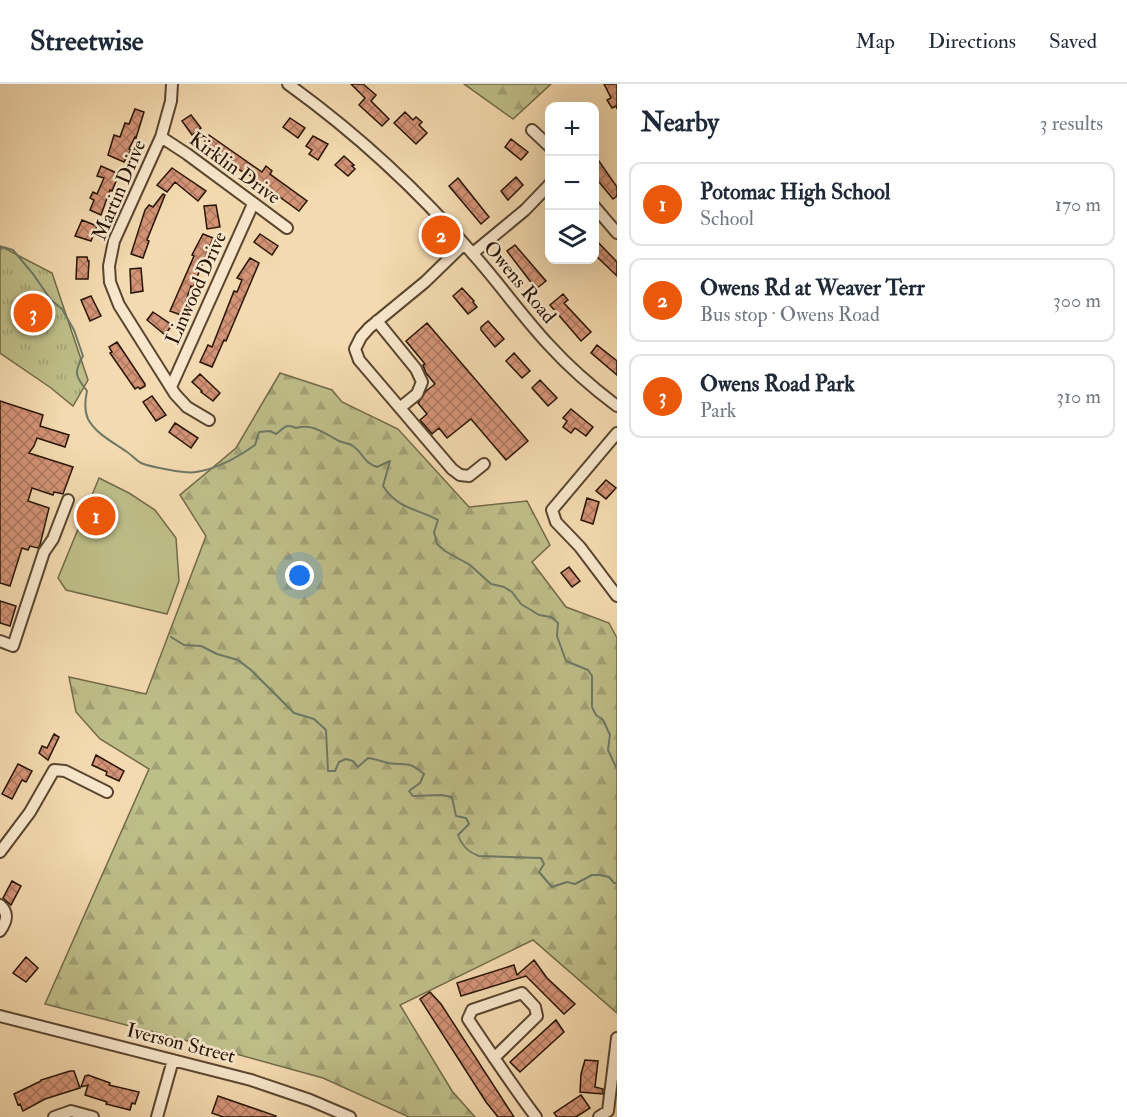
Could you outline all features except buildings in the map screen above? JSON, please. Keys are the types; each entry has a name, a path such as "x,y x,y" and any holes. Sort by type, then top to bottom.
{"street":[{"name":"Martin Drive","path":"172,84 171,101 161,137 114,241 109,266 110,282 119,305 171,387 187,407 209,420"},
{"name":"Owens Road","path":"288,84 319,106 416,193 473,253 550,347 582,378 617,406"},
{"path":"532,130 545,143"},
{"name":"Kirklin Drive","path":"161,137 287,228"},
{"path":"473,253 525,210 545,188"},
{"name":"Linwood Drive","path":"171,387 253,204"},
{"path":"597,210 617,233"},
{"path":"464,244 425,282 377,321 356,345 357,356 452,469 460,475 469,476 484,465"},
{"path":"377,321 416,369 422,382 417,394 401,407"},
{"path":"616,594 580,547 556,522 552,510 617,433"},
{"path":"0,641 13,646 44,552 53,539 68,500"},
{"path":"0,852 30,812 54,770 64,771 107,792"},
{"path":"0,905 6,910 7,916 0,932"},
{"path":"494,1058 537,1016 535,1007 522,993 472,1010 468,1018 494,1058 536,1117"},
{"name":"Iverson Street","path":"0,1016 173,1059 283,1090 350,1117"},
{"path":"599,1117 608,1111 616,1038"},
{"path":"157,1117 173,1059"},
{"path":"54,1117 71,1110 93,1117"}],"green space":[{"path":"464,84 551,84 513,119"},
{"path":"0,246 52,273 88,380 73,406 0,353"},
{"path":"280,373 332,390 342,402 398,429 469,507 527,501 550,545 532,562 566,607 609,623 617,638 617,1013 533,940 400,1005 452,1091 475,1117 409,1117 323,1078 45,1004 149,769 100,739 76,712 69,677 146,694 206,536 180,495 236,448"},
{"path":"99,478 129,493 155,510 176,538 179,581 167,614 66,590 58,578"}],"waterway":[{"path":"0,250 3,247 13,250 51,300 62,309 74,330 83,356 77,375 87,391 85,409 91,424 141,463 177,471 204,470 242,454 255,445 259,432 270,431 276,434 290,426 308,427 324,432 351,445 368,463 377,467 390,461 383,486 401,504 438,520 434,532 437,544 470,565 491,584 504,587 512,592 521,604 539,615 551,617 558,623 557,636 566,661 588,670 592,676 592,707 596,715 603,720 610,735 608,750 617,769"},
{"path":"171,637 184,645 201,646 217,654 238,660 294,713 314,719 326,730 328,771 335,771 339,762 346,759 353,761 358,767 368,758 410,765 419,770 424,774 420,783 409,791 413,796 452,797 456,816 466,818 469,824 458,835 472,853 479,856 541,858 544,864 539,872 552,887 567,882 575,884 592,875 609,877 617,883"}],"place":[{"name":"Owens Rd at Weaver Terr","path":"441,235"},
{"name":"Owens Road Park","path":"33,313"},
{"name":"Potomac High School","path":"96,516"}]}
